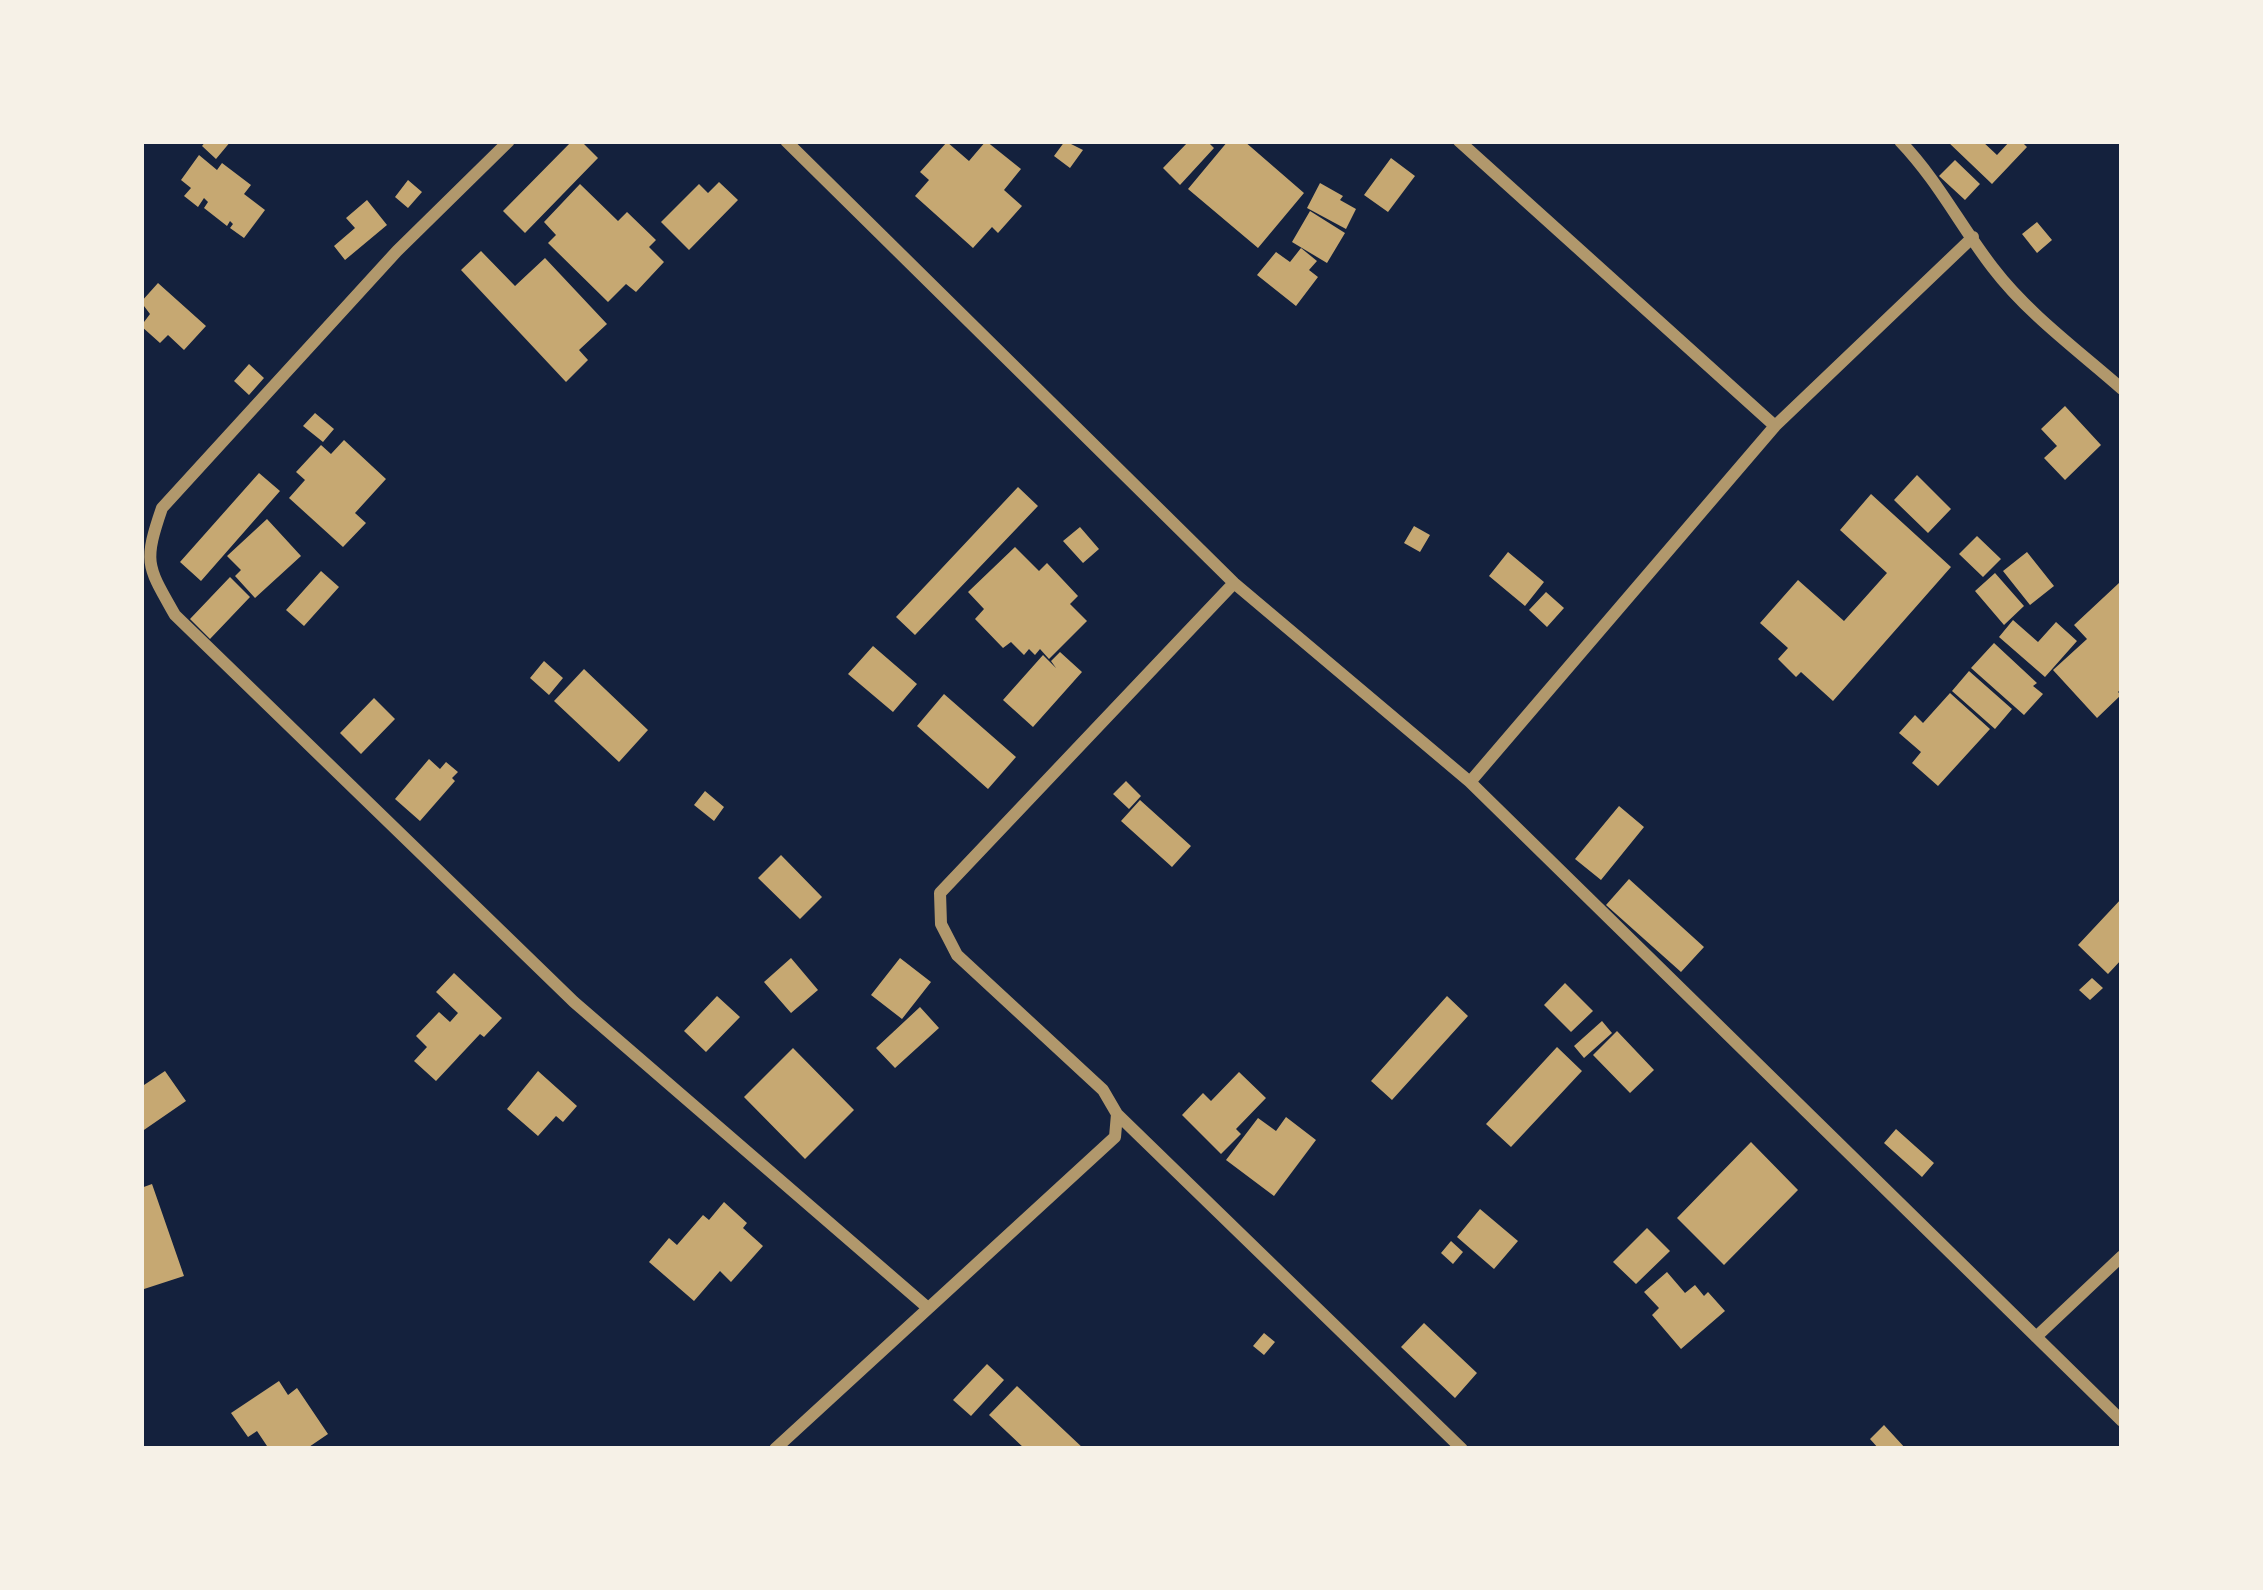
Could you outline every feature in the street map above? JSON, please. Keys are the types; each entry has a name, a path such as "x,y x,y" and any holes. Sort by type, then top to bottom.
{"street":[{"path":"509,141 397,250 162,508 148,548 152,574 175,616 574,1002 928,1308"},
{"path":"786,141 1234,583 1470,782 2122,1421"},
{"path":"1459,141 1775,426"},
{"path":"1900,141 1931,174 2012,292 2122,389"},
{"path":"1470,782 1775,426 1973,237"},
{"path":"1234,583 940,893 941,923 957,955 1103,1090 1118,1114 1462,1449"},
{"path":"775,1449 1115,1137 1118,1114"},
{"path":"2036,1337 2122,1256"}],"building":[{"path":"206,141 231,141 216,159 202,146"},
{"path":"572,141 581,141 598,158 525,233 503,211"},
{"path":"986,141 1021,169 1004,190 1022,206 998,233 992,227 973,248 915,196 929,180 920,172 947,142 969,161"},
{"path":"1065,141 1083,150 1070,168 1054,156"},
{"path":"1189,141 1207,141 1214,148 1180,185 1163,168"},
{"path":"1228,141 1244,141 1304,193 1258,248 1188,189"},
{"path":"1947,141 1982,141 1997,155 2010,141 2021,141 2027,147 1992,184"},
{"path":"199,155 217,170 222,163 251,185 244,194 265,210 244,238 230,228 230,221 227,226 204,208 208,202 204,198 198,207 184,196 191,188 181,180"},
{"path":"1391,158 1415,176 1388,212 1364,195"},
{"path":"1955,160 1980,184 1965,200 1939,176"},
{"path":"408,180 422,192 408,208 395,197"},
{"path":"719,182 738,200 689,250 661,222 699,184 708,193"},
{"path":"1320,183 1356,209 1346,229 1307,208"},
{"path":"580,184 618,221 627,212 656,240 649,247 664,262 636,292 626,284 608,302 548,243 556,235 544,222"},
{"path":"367,200 387,225 345,260 334,246 355,228 346,218"},
{"path":"1310,211 1345,233 1327,263 1292,242"},
{"path":"2037,222 2052,240 2037,253 2022,234"},
{"path":"1301,248 1317,261 1309,270 1318,277 1296,306 1257,275 1276,252 1290,262"},
{"path":"481,251 515,286 545,258 607,324 579,350 588,360 566,382 461,270"},
{"path":"158,283 206,326 184,350 168,335 160,343 141,326 150,314 141,302"},
{"path":"249,364 264,378 249,395 234,381"},
{"path":"2065,406 2101,445 2065,480 2044,458 2057,446 2041,429"},
{"path":"315,413 334,429 323,442 303,426"},
{"path":"344,440 386,479 355,513 366,523 343,547 289,498 305,480 296,472 321,445 331,454"},
{"path":"259,473 280,491 201,581 180,562"},
{"path":"1917,475 1951,509 1928,533 1894,500"},
{"path":"1018,487 1038,506 915,635 896,617"},
{"path":"1871,494 1951,567 1833,701 1801,672 1796,677 1778,659 1788,648 1760,623 1798,580 1844,621 1887,573 1840,530"},
{"path":"267,519 301,556 255,598 235,576 241,570 227,556"},
{"path":"1414,526 1430,535 1420,552 1404,543"},
{"path":"1080,527 1099,549 1083,563 1063,541"},
{"path":"1977,536 2001,559 1983,577 1959,554"},
{"path":"1015,547 1039,571 1047,563 1078,596 1070,604 1087,621 1049,659 1040,649 1035,655 1029,649 1024,655 1011,642 1003,648 975,619 984,609 968,592"},
{"path":"1508,552 1544,582 1525,606 1489,576"},
{"path":"2027,552 2054,586 2030,605 2003,571"},
{"path":"321,571 339,587 304,626 286,610"},
{"path":"1995,573 2024,606 2004,625 1975,591"},
{"path":"230,577 250,597 210,639 190,619"},
{"path":"2119,583 2121,695 2097,718 2053,670 2087,639 2074,625"},
{"path":"1546,592 1564,608 1547,627 1529,610"},
{"path":"2013,620 2038,642 2056,622 2077,641 2045,677 1999,637"},
{"path":"1994,643 2043,694 2024,715 1971,668"},
{"path":"873,646 917,684 893,712 848,674"},
{"path":"1060,652 1082,672 1033,727 1003,700 1043,655 1056,668 1051,661"},
{"path":"544,661 563,678 549,695 530,678"},
{"path":"584,669 648,730 619,762 554,701"},
{"path":"1969,671 2012,709 1995,729 1952,691"},
{"path":"1950,693 1990,729 1938,786 1912,763 1921,752 1899,733 1915,715 1923,723"},
{"path":"944,694 1016,757 988,789 917,726"},
{"path":"374,698 395,719 361,754 340,733"},
{"path":"429,759 440,769 446,762 458,772 420,821 395,799"},
{"path":"1126,781 1141,796 1129,809 1113,794"},
{"path":"705,791 724,807 714,821 694,805"},
{"path":"1140,800 1191,846 1172,867 1121,821"},
{"path":"1619,806 1644,827 1601,880 1575,859"},
{"path":"781,855 822,897 800,919 758,878"},
{"path":"1629,879 1704,947 1681,972 1606,905"},
{"path":"2122,898 2122,959 2108,974 2078,945"},
{"path":"791,958 818,990 791,1013 764,982"},
{"path":"900,958 931,982 902,1019 871,995"},
{"path":"454,973 502,1018 484,1037 480,1034 436,1081 414,1061 427,1047 416,1036 439,1012 450,1022 458,1013 436,992"},
{"path":"2092,978 2103,988 2090,1000 2079,990"},
{"path":"1565,983 1593,1011 1571,1032 1544,1005"},
{"path":"717,996 740,1017 706,1052 684,1031"},
{"path":"1447,996 1468,1016 1392,1100 1371,1081"},
{"path":"920,1007 939,1028 895,1068 876,1048"},
{"path":"1602,1021 1612,1033 1584,1058 1574,1046"},
{"path":"1617,1031 1654,1070 1630,1093 1593,1055"},
{"path":"1557,1047 1582,1071 1511,1147 1486,1124"},
{"path":"793,1048 854,1110 805,1159 744,1097"},
{"path":"165,1071 186,1101 141,1132 141,1087"},
{"path":"538,1071 577,1106 563,1122 556,1116 538,1136 507,1109"},
{"path":"1239,1072 1266,1098 1236,1129 1241,1134 1221,1154 1182,1115 1203,1093 1211,1101"},
{"path":"1286,1117 1316,1140 1274,1196 1226,1160 1258,1118 1276,1131"},
{"path":"1896,1129 1934,1163 1922,1177 1884,1143"},
{"path":"1751,1142 1798,1190 1724,1265 1677,1218"},
{"path":"152,1184 184,1276 141,1290 141,1188"},
{"path":"724,1202 763,1246 731,1282 720,1271 694,1301 649,1262 669,1238 677,1245 703,1215 709,1220"},
{"path":"1480,1209 1518,1241 1494,1269 1457,1237"},
{"path":"1647,1228 1670,1251 1636,1284 1613,1262"},
{"path":"1451,1241 1463,1252 1453,1264 1441,1253"},
{"path":"1667,1272 1685,1293 1695,1285 1725,1311 1681,1349 1652,1315 1659,1308 1644,1292"},
{"path":"1424,1323 1477,1373 1455,1398 1401,1347"},
{"path":"1264,1333 1275,1342 1264,1355 1253,1346"},
{"path":"987,1364 1004,1380 971,1416 953,1400"},
{"path":"279,1381 288,1395 297,1388 328,1434 306,1449 269,1449 257,1431 248,1437 231,1413"},
{"path":"1017,1386 1084,1449 1025,1449 989,1415"},
{"path":"1884,1425 1906,1449 1879,1449 1870,1439"}]}
